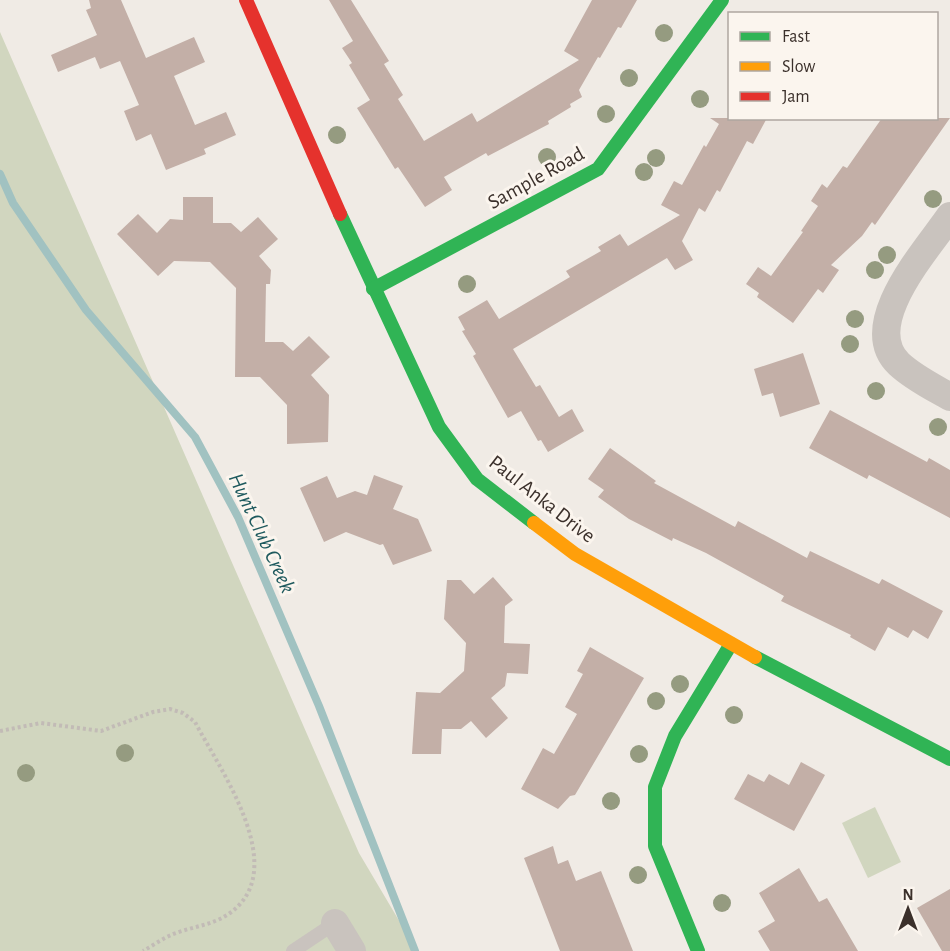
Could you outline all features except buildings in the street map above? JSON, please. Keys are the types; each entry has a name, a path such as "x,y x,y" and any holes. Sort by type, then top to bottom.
{"street":[{"name":"Paul Anka Drive","path":"246,0 373,289 438,427 477,478 575,554 731,644 950,759"},
{"name":"Sample Road","path":"373,289 598,169 722,0"},
{"path":"950,216 904,282 892,305 884,330 888,348 898,363 950,397"},
{"path":"698,951 655,846 655,787 675,736 731,644"},
{"path":"335,923 352,951"}],"lane":[{"path":"293,951 335,923"}],"path":[{"path":"0,730 41,723 101,731 153,712 170,709 183,713 195,722 246,823 256,859 254,879 242,901 229,914 171,935 143,951"}],"green space":[{"path":"0,32 359,853 417,951 0,951"},
{"path":"875,807 901,862 868,878 842,823"}],"waterway":[{"name":"Hunt Club Creek","path":"0,174 13,203 86,310 195,437 238,517 319,706 415,951"}],"traffic: fast":[{"path":"373,289 598,169 722,0"},
{"path":"340,214 439,427 477,479 534,523"},
{"path":"698,951 655,846 655,787 675,736 731,644"},
{"path":"755,657 950,759"}],"traffic: slow":[{"path":"534,523 575,554 755,657"}],"traffic: jam":[{"path":"246,0 340,214"}]}
